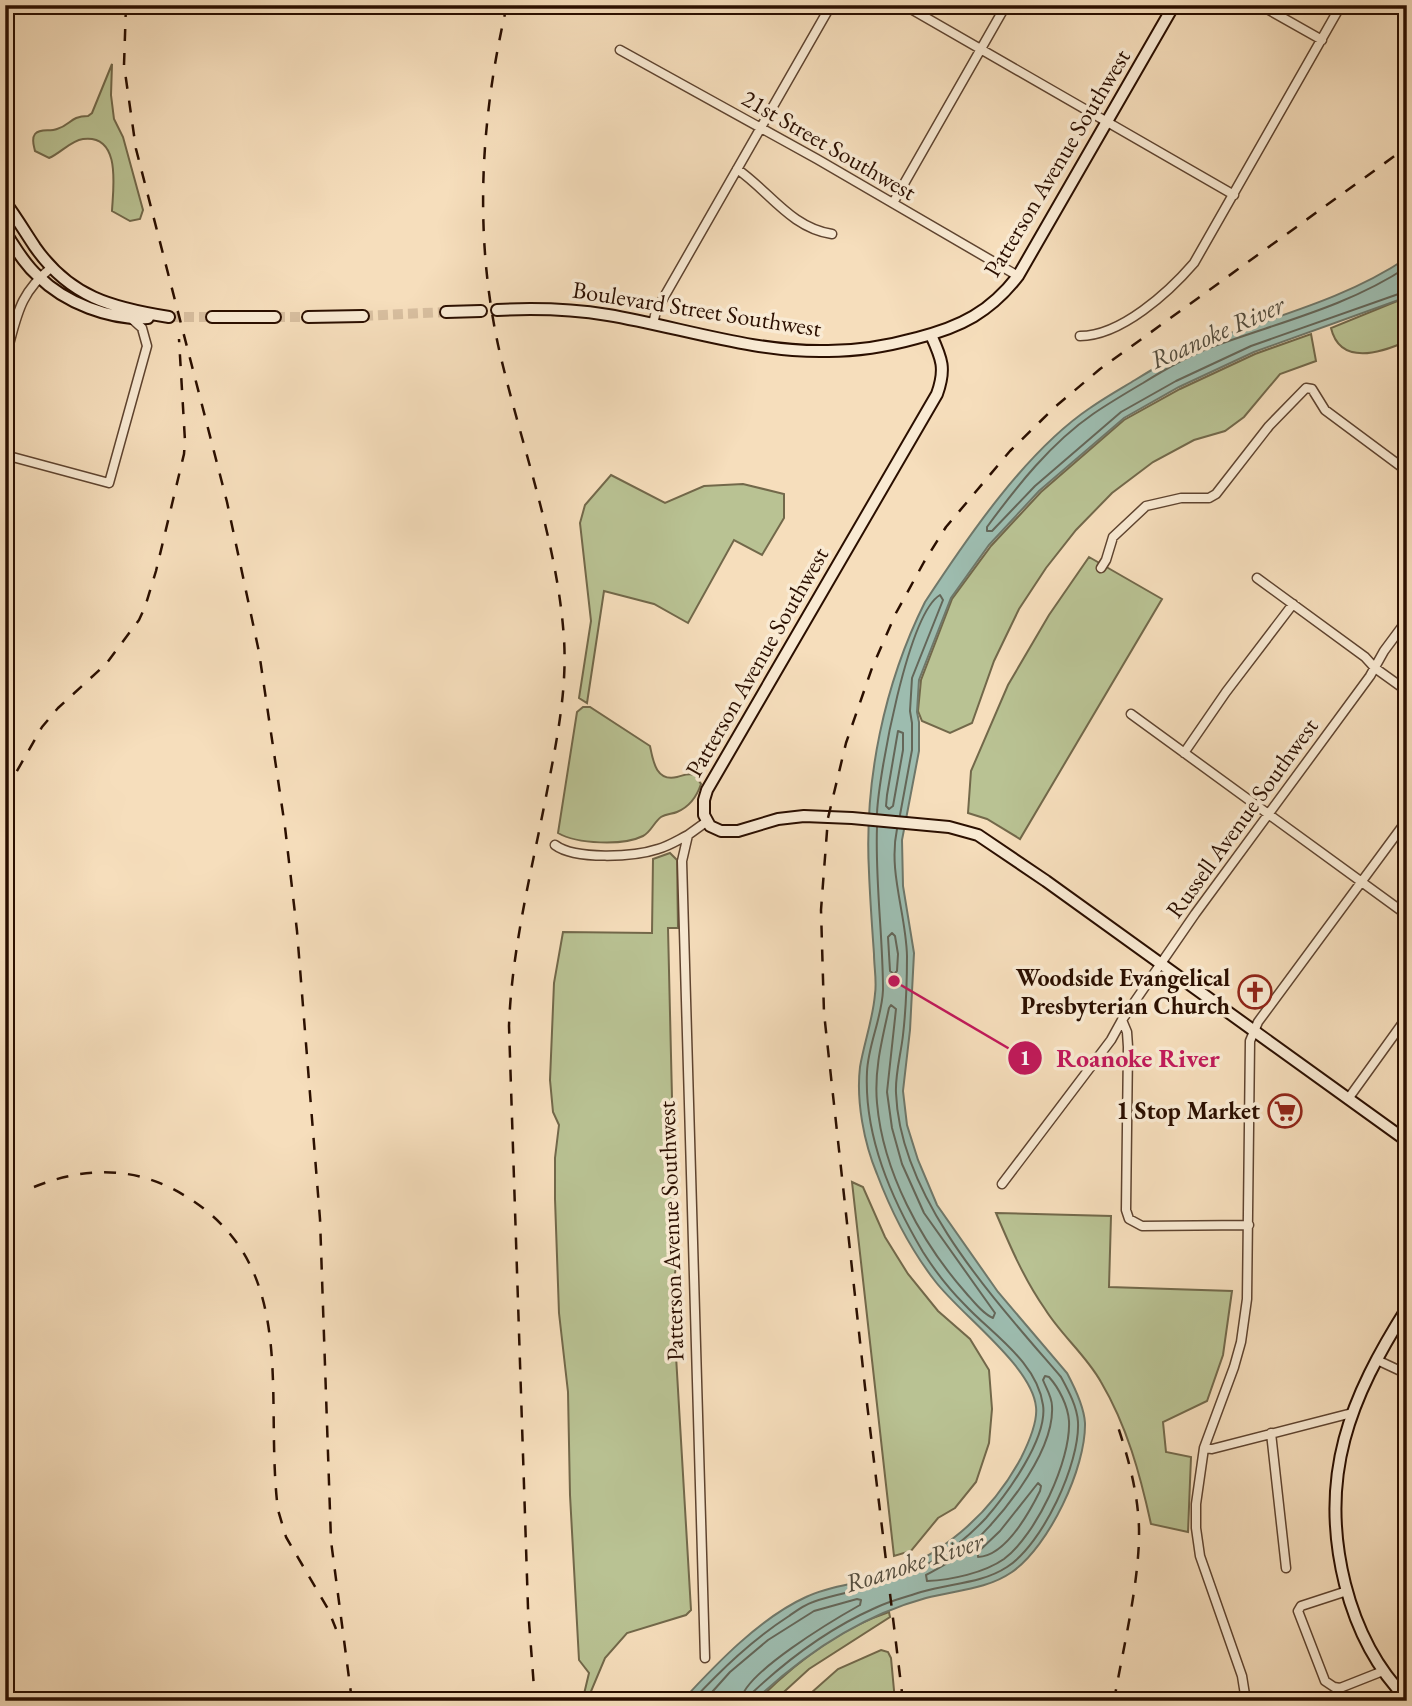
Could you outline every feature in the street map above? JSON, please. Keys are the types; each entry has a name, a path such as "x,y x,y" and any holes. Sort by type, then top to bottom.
{"street":[{"path":"653,324 656,311 831,5"},
{"path":"904,5 1234,195"},
{"path":"893,204 1006,5"},
{"name":"Patterson Avenue Southwest","path":"706,822 703,807 707,790 937,394 943,378 942,361 931,335 990,311 1018,276 1174,5"},
{"path":"1260,5 1322,40"},
{"path":"1080,336 1111,330 1172,287 1195,262 1341,5"},
{"name":"21st Street Southwest","path":"620,50 1018,276"},
{"path":"737,169 801,224 820,233 832,234"},
{"path":"5,202 52,267 77,289 103,303 169,317 132,319 89,307 39,278 5,232"},
{"path":"5,359 24,298 39,278 52,267"},
{"name":"Boulevard Street Southwest","path":"497,310 569,310 805,351 878,346 931,335"},
{"path":"446,312 481,311"},
{"path":"308,317 363,316"},
{"path":"212,317 275,317"},
{"path":"5,455 109,483 147,346 142,328 132,319"},
{"path":"1101,568 1112,537 1146,506 1181,498 1209,498 1216,494 1269,426 1306,387 1312,389 1325,410 1407,471"},
{"path":"1257,578 1407,691"},
{"path":"1184,753 1226,692 1293,604"},
{"name":"Russell Avenue Southwest","path":"1002,1184 1111,1040 1161,964 1407,620"},
{"path":"1131,714 1407,915"},
{"path":"555,845 567,852 624,855 659,849 688,835 706,822 715,829 729,831 787,818 852,818 920,823 954,827 978,835 1407,1141"},
{"path":"1246,1701 1242,1676 1206,1577 1197,1542 1197,1491 1204,1448 1241,1342 1247,1299 1250,1041 1253,1031 1407,820"},
{"name":"Patterson Avenue Southwest","path":"688,835 682,861 683,944 705,1658"},
{"path":"1348,1099 1407,1017"},
{"path":"1122,1020 1127,1032 1128,1047 1129,1219 1142,1226 1249,1225"},
{"path":"1407,1308 1377,1360 1352,1413 1339,1459 1334,1499 1338,1551 1346,1591 1358,1626 1383,1671 1407,1699"},
{"path":"1377,1360 1407,1374"},
{"path":"1204,1448 1212,1449 1352,1413"},
{"path":"1271,1433 1286,1568"},
{"path":"1346,1591 1301,1606 1298,1611 1325,1681 1340,1688 1383,1671"}],"green space":[{"path":"112,64 111,95 114,119 123,137 143,210 140,219 130,221 112,211 114,177 110,154 104,145 95,140 83,139 49,158 35,151 33,142 37,132 57,129 92,113"},
{"path":"1407,297 1407,341 1363,353 1343,348 1336,340 1331,328"},
{"path":"1311,334 1316,361 1280,374 1244,417 1225,431 1194,440 1153,462 1112,493 1076,530 1019,609 994,661 972,723 950,733 922,721 918,711 921,680 952,599 991,546 1041,492 1124,420 1180,389 1255,354"},
{"path":"611,475 665,503 704,486 743,484 784,494 784,518 762,555 734,540 688,623 654,604 604,591 587,703 579,698 591,621 580,523 585,505"},
{"path":"1089,557 1162,599 1020,839 987,819 968,813 971,771 1008,685 1049,615"},
{"path":"583,707 590,707 650,746 657,769 664,776 670,778 695,775 701,784 692,801 681,810 661,817 646,834 634,839 588,841 576,840 558,833 577,712"},
{"path":"670,853 677,860 678,928 668,928 676,1268 672,1288 691,1610 686,1615 627,1633 605,1658 587,1701 584,1694 589,1673 579,1660 570,1495 568,1392 559,1313 555,1158 559,1125 553,1112 550,1080 554,983 563,932 652,933 653,859"},
{"path":"852,1182 863,1187 885,1237 908,1274 938,1311 970,1339 989,1370 992,1409 989,1443 976,1482 955,1508 938,1518 911,1551 894,1556"},
{"path":"996,1213 1111,1216 1109,1287 1232,1291 1223,1355 1207,1401 1163,1422 1166,1452 1191,1457 1188,1532 1151,1524 1132,1451 1110,1399 1095,1372 1037,1298"},
{"path":"889,1612 890,1617 809,1669 774,1701 757,1701 818,1649 853,1628"},
{"path":"881,1650 888,1652 891,1658 895,1701 802,1701 838,1669"}],"water":[{"path":"1407,258 1407,297 1254,352 1179,387 1124,418 1039,491 989,545 951,598 919,680 919,751 902,840 903,886 914,953 910,1030 903,1091 907,1125 937,1205 998,1292 1067,1373 1081,1404 1085,1423 1079,1462 1063,1505 1052,1525 1026,1560 1012,1572 992,1583 902,1606 856,1626 813,1653 754,1701 682,1701 740,1643 789,1606 823,1590 901,1569 922,1559 961,1532 995,1498 1009,1478 1027,1446 1035,1420 1036,1407 1032,1391 1022,1375 994,1341 935,1281 902,1230 872,1162 860,1108 860,1067 876,989 868,838 874,768 888,699 898,666 925,602 979,524 1021,471 1066,426 1090,408 1188,350 1334,296 1383,273"}],"tunnel":[{"path":"363,316 446,312"},
{"path":"169,317 212,317"},
{"path":"275,317 308,317"}],"railway":[{"path":"126,5 124,65 136,149 227,502 259,652 285,827 297,931 320,1219 331,1541 352,1701"},
{"path":"507,5 490,95 486,140 483,186 487,276 503,366 540,502 555,570 565,657 558,728 514,964 509,1026 528,1608 535,1701"},
{"path":"903,1701 824,1013 821,910 828,818 846,743 872,668 896,613 924,562 946,527 1010,451 1055,407 1100,369 1407,147"},
{"path":"5,792 42,727 58,708 106,664 139,620 145,607 184,454 179,339"},
{"path":"34,1187 87,1173 139,1176 173,1189 215,1218 243,1251 260,1289 269,1330 278,1510 286,1537 328,1609 336,1629"},
{"path":"1114,1701 1134,1592 1139,1548 1137,1503 1118,1427"}],"place":[{"name":"Roanoke River","path":"894,981"},
{"name":"Woodside Evangelical Presbyterian Church","path":"1255,992"},
{"name":"1 Stop Market","path":"1285,1111"}]}
